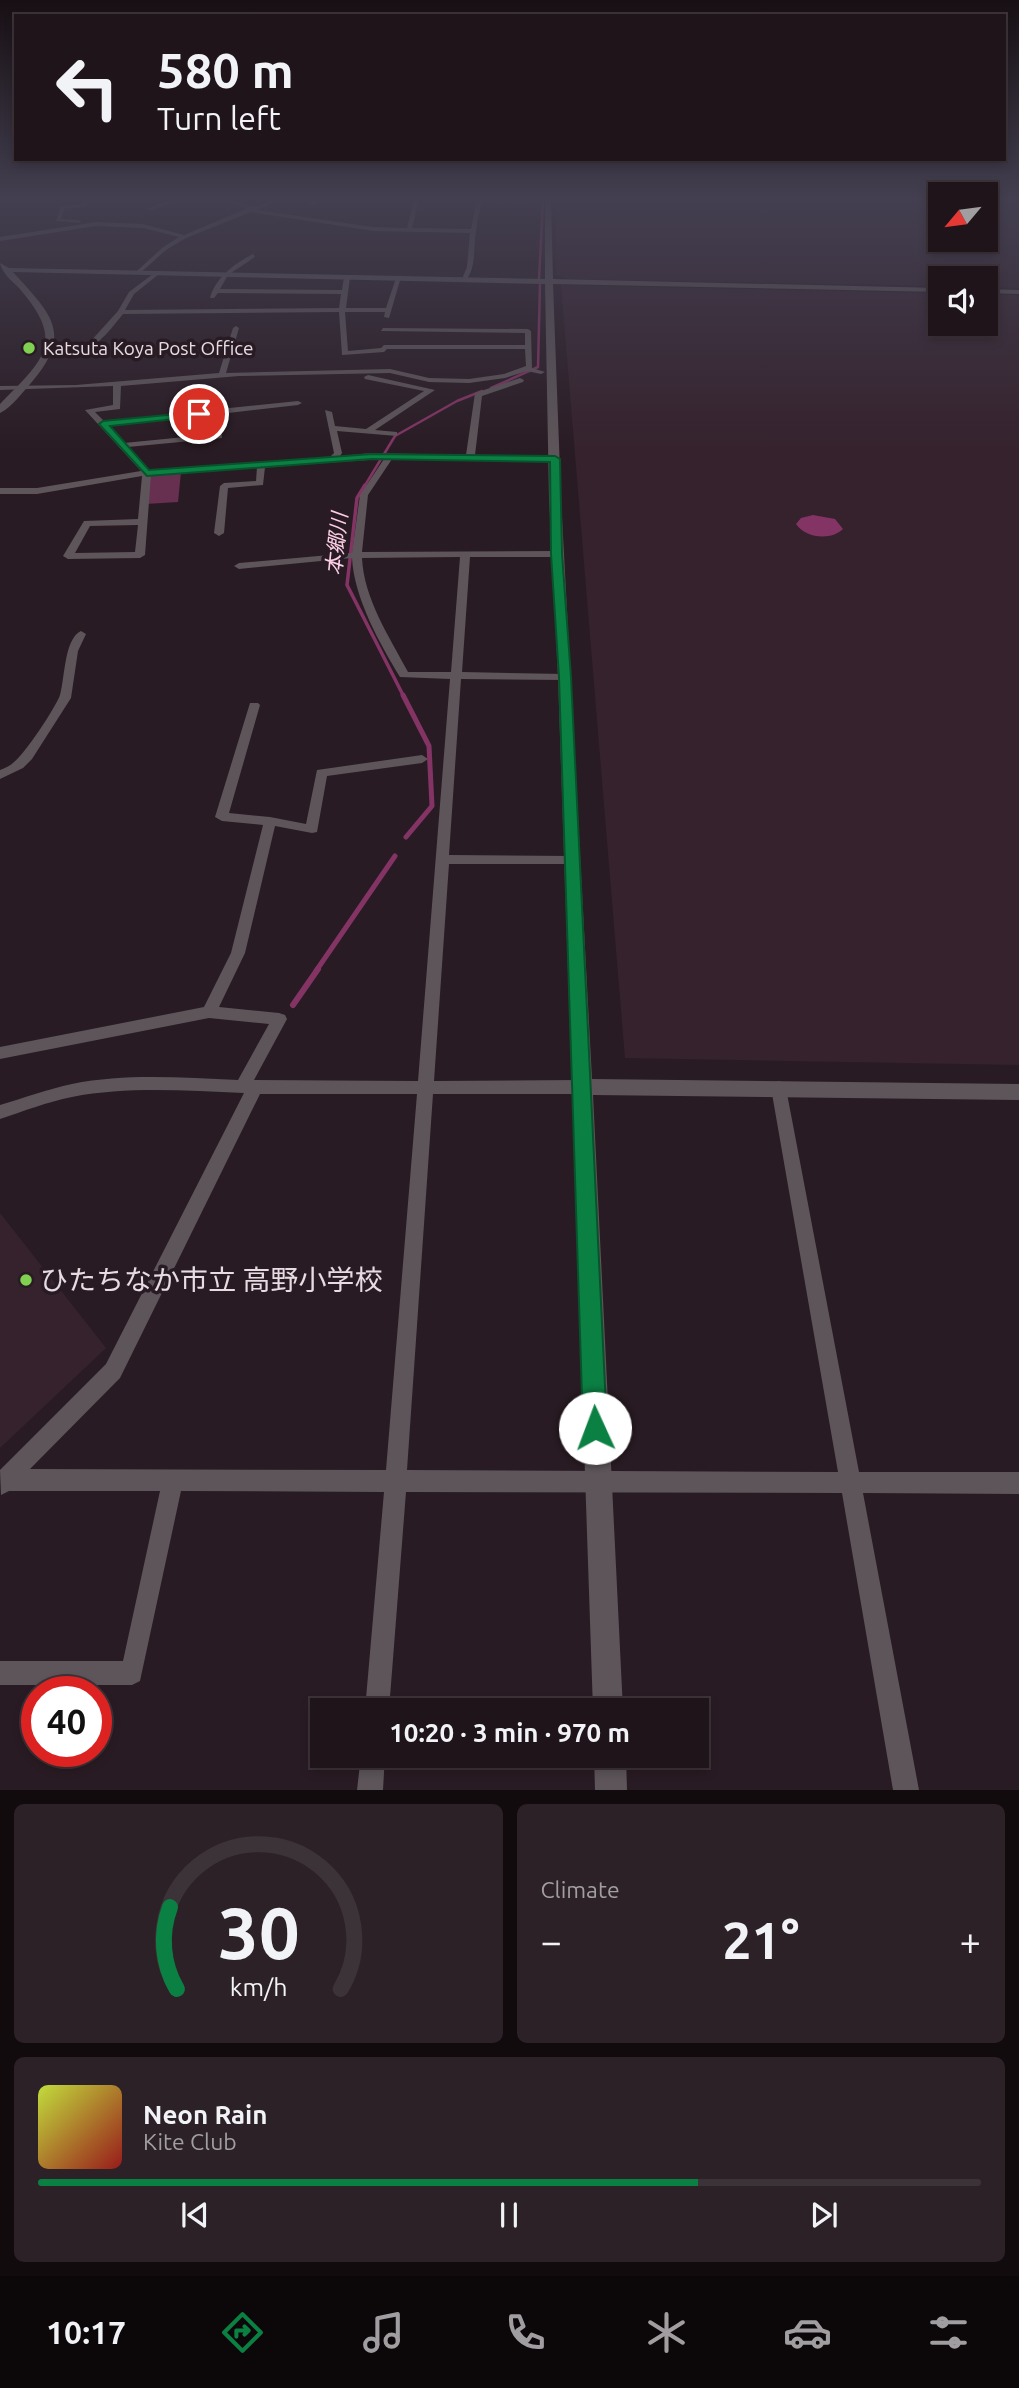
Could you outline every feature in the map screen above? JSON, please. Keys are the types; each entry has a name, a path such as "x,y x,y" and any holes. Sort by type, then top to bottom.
{"street":[{"path":"0,410 22,388 49,353 53,337 51,325 17,284"},
{"path":"49,353 76,352 90,347 121,312 131,293 143,284"},
{"path":"205,311 219,284"},
{"path":"346,284 342,311 345,353 384,349 529,347"},
{"path":"390,371 384,349 383,330 397,284"},
{"path":"548,284 544,370 555,459 556,554 565,677 607,1698"},
{"path":"658,284 928,290"},
{"path":"214,291 345,292"},
{"path":"998,291 1019,292"},
{"path":"121,312 389,310"},
{"path":"222,375 236,328"},
{"path":"383,330 528,331 530,366 527,369"},
{"path":"0,388 117,384 222,375 390,371 429,380 469,381 505,376 527,369 544,370"},
{"path":"470,458 478,395 544,370"},
{"path":"361,372 362,376 431,390 369,430"},
{"path":"117,384 117,407 89,410 147,473 140,555 68,556 87,523 141,522"},
{"path":"103,424 298,403"},
{"path":"124,445 219,436 216,412"},
{"path":"328,412 338,453 332,459"},
{"path":"333,428 394,434"},
{"path":"0,491 37,491 147,473 372,456 555,459"},
{"path":"389,457 364,495 357,555 358,575 366,600 404,675 565,677"},
{"path":"219,533 224,486 260,484 261,465"},
{"path":"378,1698 444,859 465,554"},
{"path":"239,566 357,555 556,554"},
{"path":"0,775 19,765 28,756 65,698 73,651 81,634"},
{"path":"254,705 222,817 270,821 312,829 321,773 422,758"},
{"path":"209,1012 238,953 270,821"},
{"path":"444,859 571,860"},
{"path":"0,1053 209,1012 279,1019 113,1371 3,1482"},
{"path":"0,1112 81,1088 205,1083 425,1089 581,1087 1019,1092"},
{"path":"779,1088 906,1790"},
{"path":"3,1482 173,1480 1019,1483"},
{"path":"0,1673 132,1673 173,1480"},
{"path":"370,1790 372,1768"},
{"path":"610,1768 611,1790"}],"shaded area":[{"path":"809,284 928,284 928,286"},
{"path":"998,284 1019,284 1019,288 998,287"},
{"path":"561,285 928,293 928,336 998,336 998,294 1019,295 1019,1065 625,1058"},
{"path":"181,472 178,502 146,504 149,475"},
{"path":"813,515 835,519 843,529 832,535 818,536 805,532 796,524 801,518"},
{"name":"ひたちなか市立 高野小学校","path":"0,1213 106,1348 0,1448"}],"waterway":[{"name":"本郷川","path":"491,388 538,367 540,284"},
{"name":"本郷川","path":"364,487 395,436 457,401 482,391"},
{"name":"本郷川","path":"365,485 357,498 347,585 404,697"},
{"name":"本郷川","path":"403,695 429,746 432,806 406,837"},
{"name":"本郷川","path":"316,971 395,856"},
{"name":"本郷川","path":"293,1005 318,969"}],"place":[{"name":"Katsuta Koya Post Office","path":"29,348"},
{"name":"ひたちなか市立 高野小学校","path":"26,1280"}],"route":[{"path":"199,414 103,424 147,473 372,456 555,459 556,554 565,677 595,1428"}]}
